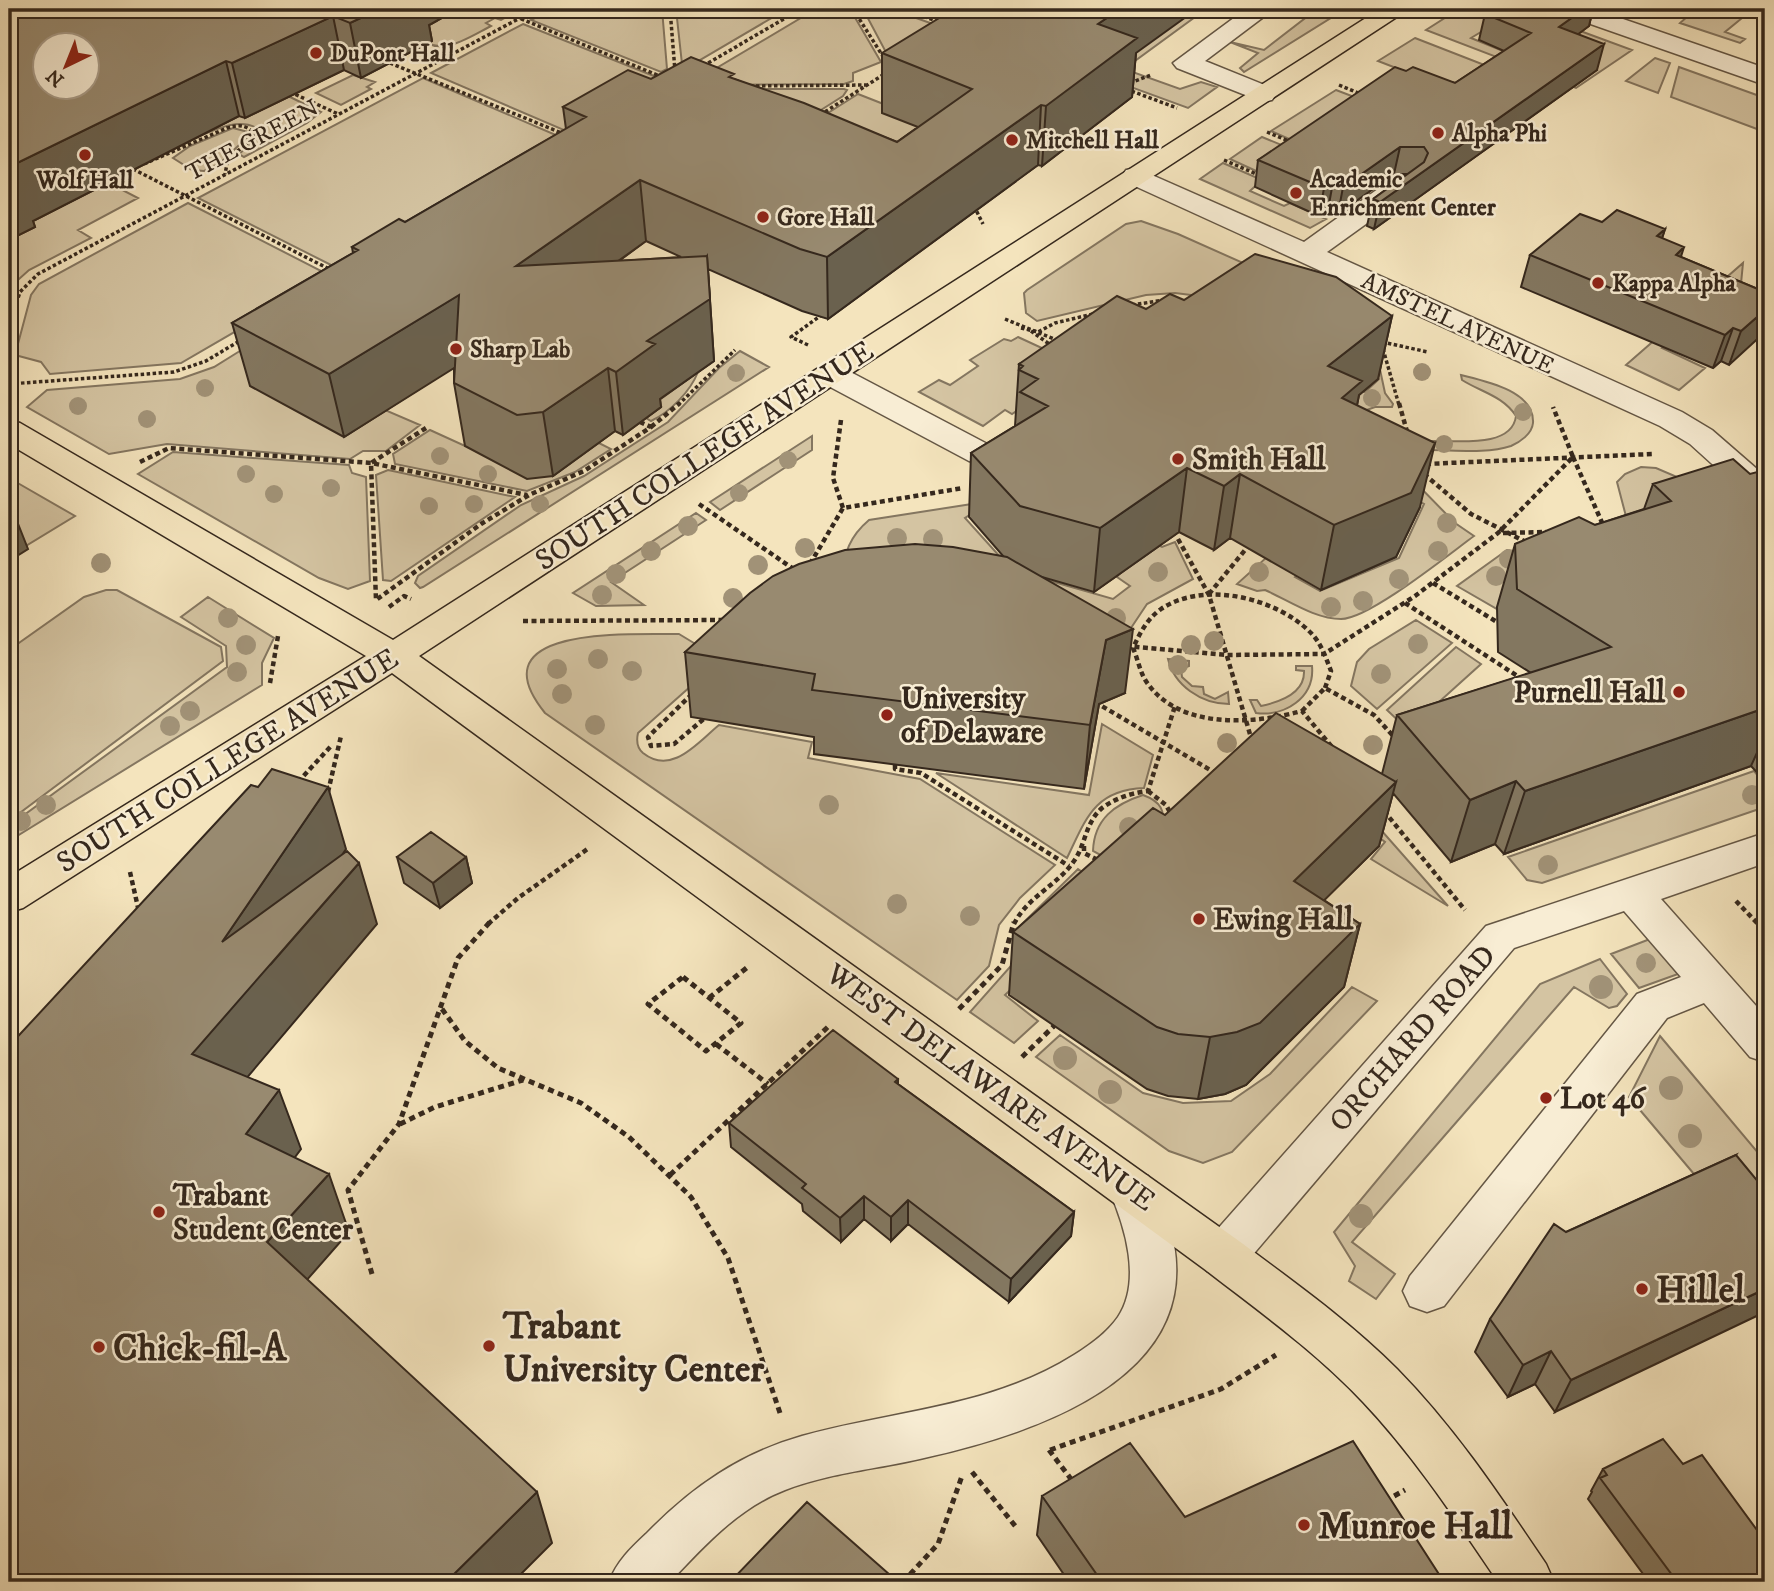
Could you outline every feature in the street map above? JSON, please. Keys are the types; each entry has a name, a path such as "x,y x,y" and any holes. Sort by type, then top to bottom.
{"main road":[{"name":"SOUTH COLLEGE AVENUE","path":"9,897 393,656 1397,9"},
{"name":"WEST DELAWARE AVENUE","path":"9,430 393,656 1223,1255 1307,1319 1398,1405 1437,1453 1528,1582"}],"street":[{"path":"1262,9 1186,63 1263,94"},
{"path":"1571,9 1765,77"},
{"name":"AMSTEL AVENUE","path":"1136,176 1671,419 1701,437 1765,494"},
{"path":"1306,254 1406,182"},
{"path":"830,374 981,454"},
{"name":"ORCHARD ROAD","path":"1223,1255 1500,937 1765,848"},
{"path":"1632,893 1765,1045"},
{"path":"1427,1291 1652,1006 1711,983"},
{"path":"635,1582 716,1501 755,1477 827,1454 947,1430 1041,1399 1116,1353 1139,1327 1154,1279 1149,1224 1132,1189"}],"path":[{"path":"514,9 519,18 664,78"},
{"name":"THE GREEN","path":"9,326 15,303 30,280 184,195 537,9"},
{"path":"670,9 676,82"},
{"path":"699,69 801,9"},
{"path":"853,9 885,59"},
{"path":"901,9 945,24"},
{"path":"390,62 566,135"},
{"path":"811,120 891,69"},
{"path":"878,78 888,82"},
{"path":"1331,82 1367,96"},
{"path":"744,86 868,85"},
{"path":"279,87 338,114"},
{"path":"1119,87 1188,111"},
{"path":"225,174 228,159 256,136 254,129 231,127 133,169 336,272"},
{"path":"1260,129 1297,145"},
{"path":"1217,157 1267,179"},
{"path":"966,203 974,206 983,224"},
{"path":"963,213 974,206"},
{"path":"1131,305 1171,300"},
{"path":"808,345 791,337 831,308"},
{"path":"1021,328 1038,332 1055,323 1105,311"},
{"path":"1005,318 1070,345"},
{"path":"1031,331 1055,348"},
{"path":"9,384 174,372 206,360 242,340"},
{"path":"1409,442 1380,342 1441,354"},
{"path":"371,463 376,600 470,531 529,495 584,471 652,427 674,411 715,366 736,350"},
{"path":"1549,396 1606,531 1592,532"},
{"path":"696,502 803,576 843,508 833,478 841,418"},
{"path":"640,422 652,427"},
{"path":"371,463 426,428"},
{"path":"135,465 169,448 371,463 529,495"},
{"path":"1415,464 1656,454"},
{"path":"1120,645 1227,655 1324,654 1405,603 1498,533 1573,457"},
{"path":"1423,472 1476,519 1498,533 1537,546"},
{"path":"843,508 970,486"},
{"path":"1498,533 1552,532"},
{"path":"1178,539 1209,594 1253,746"},
{"path":"1209,594 1253,541"},
{"path":"1433,583 1497,622"},
{"path":"1209,594 1252,598 1287,613 1311,633 1331,671 1325,688 1302,711 1264,722 1210,720 1175,706 1148,685 1133,648 1145,623 1184,600 1209,594"},
{"path":"1405,603 1533,687"},
{"path":"518,620 736,619"},
{"path":"269,687 278,636"},
{"path":"699,688 653,729 648,737 651,746 661,750 674,746 712,711"},
{"path":"1325,688 1374,715 1402,746"},
{"path":"1091,699 1226,779"},
{"path":"1148,791 1175,706"},
{"path":"1302,711 1337,754"},
{"path":"295,784 341,735 326,800"},
{"path":"895,765 895,769 921,772 1069,866"},
{"path":"1148,791 1166,805 1172,814 1171,827"},
{"path":"1106,863 1084,853 1087,828 1100,810 1115,799 1148,791"},
{"path":"1382,808 1468,913"},
{"path":"956,1012 996,974 1006,956 1010,928 1021,911 1069,866 1084,845"},
{"path":"372,1274 348,1190 399,1124 458,958 473,936 538,883 590,847"},
{"path":"130,872 141,920"},
{"path":"1736,900 1765,931"},
{"path":"709,998 744,970"},
{"path":"683,977 741,1023 716,1044 706,1051 648,1004 683,977"},
{"path":"442,1009 465,1041 498,1068 581,1103 629,1137 691,1197 728,1258 782,1421"},
{"path":"670,1175 830,1025"},
{"path":"1021,1058 1054,1026"},
{"path":"716,1044 768,1084"},
{"path":"399,1124 435,1107 524,1079"},
{"path":"1036,1453 1211,1393 1280,1353"},
{"path":"1049,1450 1080,1492"},
{"path":"903,1582 938,1544 962,1473 983,1466"},
{"path":"970,1469 1016,1527"},
{"path":"1381,1503 1413,1486"}],"shaded area":[{"path":"435,9 505,9 508,16 501,20 495,18 486,23 491,26 461,41 442,46 423,41 414,33 437,21"},
{"path":"552,9 662,9 667,69 661,72 531,20"},
{"path":"676,9 787,9 688,67 682,64"},
{"path":"816,9 850,9 881,62 853,73 853,81 844,84 709,85 693,82"},
{"path":"863,9 891,9 947,29 889,58"},
{"path":"1193,9 1206,9 1124,69 1180,89 1201,82 1217,87 1188,108 1065,63"},
{"path":"1304,9 1342,11 1244,72 1240,68 1258,53 1230,42 1264,50 1313,12"},
{"path":"1459,9 1519,9 1471,38 1523,59 1541,74 1426,30"},
{"path":"1696,9 1753,9 1725,32 1745,39 1740,43 1680,23"},
{"path":"523,24 664,80 573,134 431,73"},
{"path":"1564,25 1632,50 1576,88 1545,76"},
{"path":"1415,38 1523,80 1489,104 1378,61"},
{"path":"1655,58 1670,63 1658,93 1626,81"},
{"path":"1679,67 1765,98 1765,132 1671,97"},
{"path":"353,75 375,82 367,87 371,89 341,105 316,93"},
{"path":"423,78 565,139 341,270 198,198"},
{"path":"713,89 847,90 843,96 802,122"},
{"path":"1336,90 1370,103 1307,147 1271,131"},
{"path":"858,94 891,107 921,128 933,175 809,125"},
{"path":"288,96 321,112 307,123 244,157 239,154 260,136 260,130 250,125 230,125 179,144 237,115"},
{"path":"233,128 252,133 219,164 204,171 192,170 173,158 190,146"},
{"path":"1262,137 1301,153 1267,176 1230,159"},
{"path":"1223,163 1262,180 1250,191 1284,206 1290,203 1326,219 1310,228 1200,179"},
{"path":"107,182 138,198 78,230 91,238 29,270 9,288 9,240 26,222"},
{"path":"188,203 331,276 181,363 50,374 41,362 15,355 31,295 39,284"},
{"path":"1141,221 1178,234 1362,316 1175,293 1146,295 1037,321 1026,313 1024,293 1027,290 1126,224"},
{"path":"1743,263 1739,304 1678,334 1662,348 1705,368 1679,390 1626,365"},
{"path":"1018,337 1057,355 1033,400 1012,414 1005,410 983,426 919,392 939,380 950,385 978,366 970,360 1004,339 1011,341"},
{"path":"243,349 420,425 386,451 363,451 350,459 167,444 109,454 27,407 47,390 180,379 214,367"},
{"path":"740,351 769,367 423,587 420,588 415,583 418,576 521,505 584,476 668,422 719,368"},
{"path":"1376,351 1385,393 1393,404 1392,407 1375,407 1347,417 1351,387 1365,392 1379,379 1364,366"},
{"path":"698,372 685,394 672,407 651,421 646,418 661,407 654,404"},
{"path":"1461,375 1495,384 1517,395 1531,412 1533,423 1528,434 1511,446 1502,448 1481,451 1429,450 1427,443 1431,441 1494,438 1512,427 1516,416 1511,409 1462,380"},
{"path":"430,430 465,446 599,443 611,449 575,472 527,491 395,464 393,454"},
{"path":"812,436 812,450 720,510 710,502"},
{"path":"173,452 349,465 352,473 366,477 370,581 348,589 319,578 138,474"},
{"path":"1641,467 1656,468 1684,480 1628,524 1617,482 1625,474"},
{"path":"388,470 515,497 391,581 383,580 376,475"},
{"path":"9,478 75,516 24,547 9,537"},
{"path":"1411,478 1455,523 1474,536 1389,598 1354,616 1341,619 1321,616 1265,590 1257,591 1237,584 1277,548 1305,567 1295,577 1320,591 1399,558 1424,504 1399,491"},
{"path":"991,501 965,518 1012,570 1113,599 1130,586 1117,577 1146,539 1162,547 1175,542 1193,579 1147,604 1125,637 841,578 849,546 869,520"},
{"path":"696,513 706,520 611,582 644,605 596,606 573,593"},
{"path":"1507,550 1548,563 1560,578 1497,609 1457,586"},
{"path":"106,590 117,590 221,647 223,661 9,821 9,650 84,597"},
{"path":"208,597 274,638 262,663 262,685 9,841 9,826 227,667 226,646 181,617"},
{"path":"1416,620 1452,643 1377,709 1351,686 1357,662 1369,649"},
{"path":"629,634 679,634 717,657 709,670 638,733 639,749 643,753 664,761 674,759 719,725 812,742 808,758 920,779 1055,865 1020,898 999,925 989,966 957,1000 545,713 528,684 529,663 544,649 568,640"},
{"path":"1456,647 1481,664 1408,730 1387,710"},
{"path":"1168,659 1189,661 1189,666 1181,669 1182,677 1192,686 1203,687 1204,694 1215,699 1228,692 1229,704 1208,701 1190,691 1176,677"},
{"path":"1296,666 1312,666 1312,677 1303,696 1296,703 1277,712 1256,713 1250,700 1257,700 1261,706 1283,699 1296,691 1304,671 1296,670"},
{"path":"1102,724 1153,755 1144,788 1114,794 1094,809 1067,858 936,773 1089,795"},
{"path":"1314,754 1448,906 1371,859 1385,842 1364,826"},
{"path":"1754,771 1765,784 1765,807 1542,883 1527,880 1508,857"},
{"path":"1143,795 1161,807 1164,829 1106,858 1093,851 1097,830 1108,814"},
{"path":"1078,869 1114,894 1005,995 1038,1021 1014,1043 970,1012 1018,958 1019,927"},
{"path":"1650,939 1678,974 1639,988 1611,954"},
{"path":"1600,959 1627,994 1617,1006 1609,1008 1574,987 1352,1242 1395,1274 1376,1299 1349,1281 1355,1266 1334,1232 1540,984"},
{"path":"1352,987 1377,1001 1232,1152 1203,1163 1169,1151 1036,1057 1060,1035 1143,1093 1183,1103 1231,1101 1270,1074"},
{"path":"1660,1036 1765,1161 1765,1249 1710,1193 1629,1097"}],"building":[{"path":"9,9 380,9 350,23 333,16 232,63 226,61 9,167"},
{"path":"954,9 1120,9 1098,24 1137,38 1046,106 1041,105 827,257 800,249 640,180 516,266 707,256 710,299 647,341 655,344 616,372 608,368 543,412 517,415 454,383 459,295 329,374 232,323 358,250 352,247 399,219 405,222 586,117 563,107 628,70 651,79 691,57 734,74 729,77 804,103 897,142 972,89 882,53"},
{"path":"1492,9 1584,9 1559,27 1604,44 1380,202 1373,199 1424,162 1428,153 1424,147 1400,147 1343,187 1333,182 1324,188 1258,160 1395,67 1406,71 1413,67 1455,83 1531,33 1485,14"},
{"path":"1617,210 1665,229 1657,236 1684,247 1676,255 1765,292 1765,310 1741,331 1733,328 1725,335 1530,255 1580,214 1602,222"},
{"path":"1255,254 1336,277 1392,316 1328,366 1362,381 1342,398 1435,443 1411,493 1334,525 1240,474 1224,486 1187,468 1100,528 1020,506 971,453 1048,406 1020,392 1038,379 1019,370 1023,366 1019,364 1117,296 1146,309 1170,294 1184,300"},
{"name":"Purnell Hall","path":"1733,459 1750,474 1761,471 1765,475 1765,708 1525,791 1516,781 1470,800 1397,715 1611,647 1517,589 1515,544 1579,517 1595,525 1671,501 1653,484"},
{"path":"915,544 953,547 1007,557 1133,629 1106,640 1090,725 812,690 815,674 685,652 750,593 773,576 799,564 845,550"},
{"name":"Ewing Hall","path":"1276,713 1396,782 1294,881 1360,924 1260,1023 1237,1032 1210,1037 1178,1034 1157,1027 1013,932 1153,808 1165,815"},
{"name":"Trabant Student Center","path":"272,769 328,787 222,942 347,851 359,863 192,1054 279,1090 246,1134 329,1174 267,1242 537,1492 446,1582 9,1582 9,1046 251,785 258,787"},
{"path":"431,832 466,857 433,883 397,857"},
{"path":"833,1030 898,1079 895,1082 1074,1212 1011,1279 908,1200 891,1217 864,1196 840,1218 802,1188 806,1184 729,1123"},
{"name":"Hillel","path":"1736,1155 1765,1190 1765,1289 1571,1380 1551,1351 1523,1365 1490,1319 1554,1224 1566,1232"},
{"path":"1663,1439 1683,1464 1702,1455 1765,1541 1765,1582 1673,1582 1668,1576 1672,1575 1600,1478 1607,1475 1603,1469"},
{"path":"1353,1441 1444,1582 1102,1582 1042,1496 1130,1443 1185,1517"},
{"path":"807,1502 898,1582 730,1582"}],"place":[{"name":"DuPont Hall","path":"316,53"},
{"name":"Alpha Phi","path":"1438,133"},
{"name":"Mitchell Hall","path":"1012,140"},
{"name":"Wolf Hall","path":"85,155"},
{"name":"Academic Enrichment Center","path":"1296,193"},
{"name":"Gore Hall","path":"763,217"},
{"name":"Kappa Alpha","path":"1598,283"},
{"name":"Sharp Lab","path":"456,349"},
{"name":"Smith Hall","path":"1178,459"},
{"name":"Purnell Hall","path":"1679,692"},
{"name":"University of Delaware","path":"887,715"},
{"name":"Ewing Hall","path":"1199,919"},
{"name":"Lot 46","path":"1546,1098"},
{"name":"Trabant Student Center","path":"159,1212"},
{"name":"Hillel","path":"1642,1289"},
{"name":"Trabant University Center","path":"489,1346"},
{"name":"Chick-fil-A","path":"99,1347"},
{"name":"Munroe Hall","path":"1304,1525"}]}
